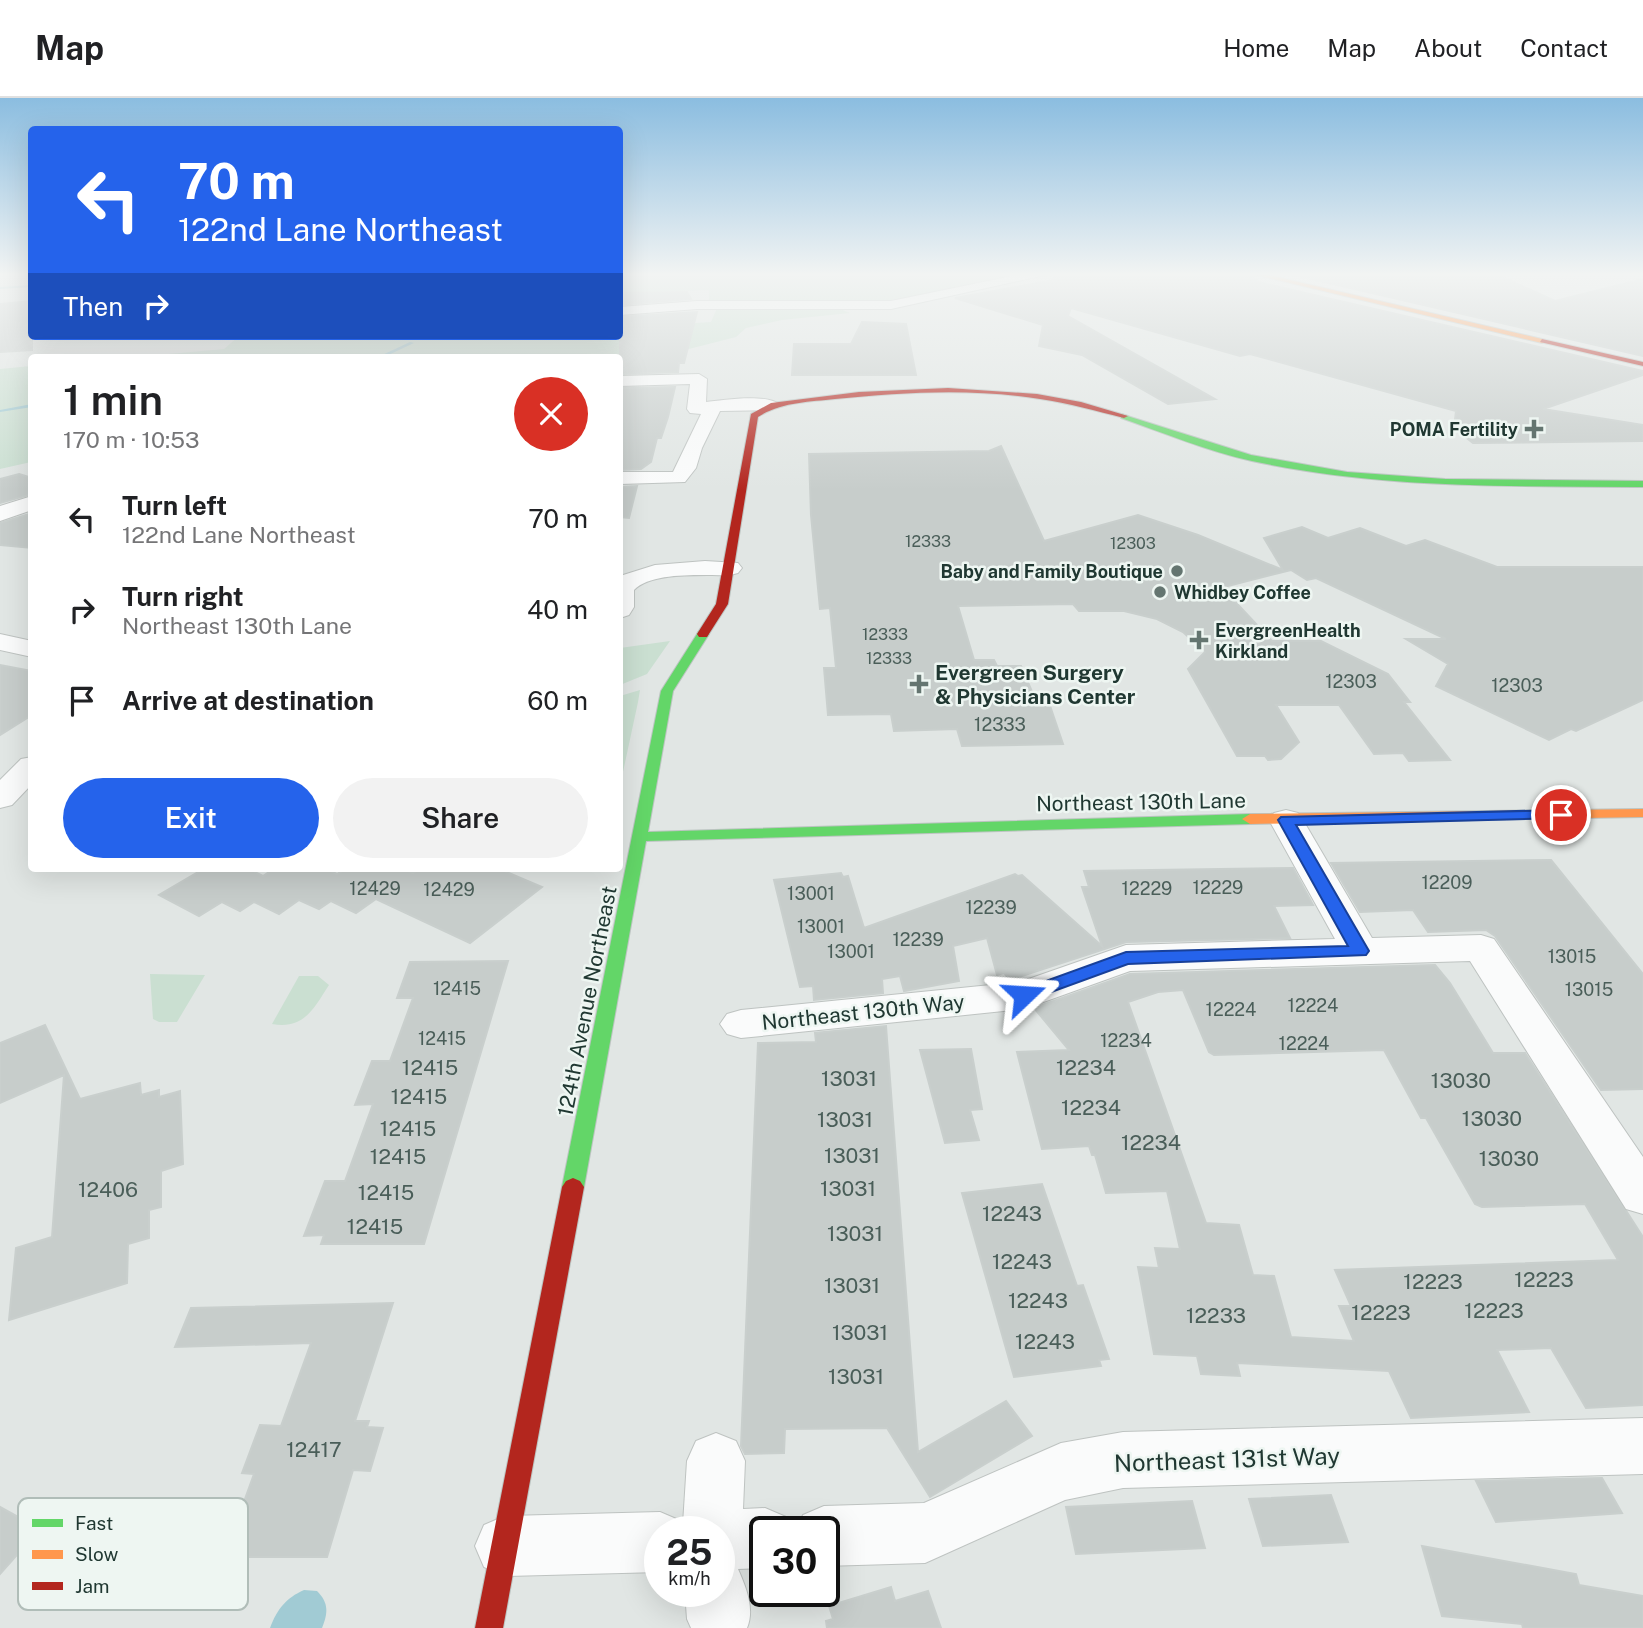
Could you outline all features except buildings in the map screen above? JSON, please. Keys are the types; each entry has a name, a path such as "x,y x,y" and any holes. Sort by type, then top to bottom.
{"street":[{"path":"1567,346 1643,364"},
{"path":"623,381 699,379 704,403 703,433 693,447 685,472 678,478 623,478"},
{"path":"704,403 771,405 914,391 1015,394 1075,403 1122,414 1219,449 1289,467 1402,481 1643,484"},
{"name":"124th Avenue Northeast","path":"489,1628 667,691 722,604 754,416 771,405"},
{"path":"1495,481 1643,475"},
{"path":"0,514 28,504"},
{"path":"623,587 634,578 689,569 730,568"},
{"path":"0,642 28,648"},
{"path":"0,798 28,770"},
{"name":"Northeast 130th Lane","path":"640,837 1643,813"},
{"path":"1286,820 1360,951"},
{"name":"Northeast 130th Way","path":"741,1024 1024,995 1126,958 1481,948 1643,1195"},
{"name":"Northeast 131st Way","path":"840,1535 925,1532 1061,1472 1123,1460 1643,1446"},
{"path":"713,1516 716,1461"},
{"path":"505,1546 644,1542"}],"green space":[{"path":"227,346 699,346 677,352 623,354 168,354 224,349"},
{"path":"28,366 28,463 0,469 0,369"},
{"path":"670,641 647,674 623,684 623,648"},
{"path":"640,690 623,772 623,695"},
{"path":"150,974 205,975 177,1022 159,1022 153,1019"},
{"path":"299,976 318,976 329,985 313,1009 300,1020 292,1024 272,1024"}],"water":[{"path":"304,1590 317,1591 324,1600 326,1613 322,1628 270,1628 283,1605"}],"waterway":[{"path":"387,354 404,346"},
{"path":"0,411 28,406"}],"traffic: fast":[{"path":"1124,416 1234,454 1347,475 1495,484 1643,484"},
{"path":"573,1187 667,691 703,634"},
{"path":"640,837 1250,819"}],"traffic: slow":[{"path":"1250,819 1643,813"}],"traffic: jam":[{"path":"1566,346 1643,364"},
{"path":"703,634 722,604 754,416 771,405 903,391 948,390 1037,396 1124,416"},
{"path":"489,1628 573,1187"}],"place":[{"name":"POMA Fertility","path":"1534,429"},
{"name":"Baby and Family Boutique","path":"1177,571"},
{"name":"Whidbey Coffee","path":"1160,592"},
{"name":"EvergreenHealth Kirkland","path":"1199,640"},
{"name":"Evergreen Surgery & Physicians Center","path":"919,684"}],"route":[{"path":"1024,995 1126,958 1360,951 1286,820 1561,815"}]}
